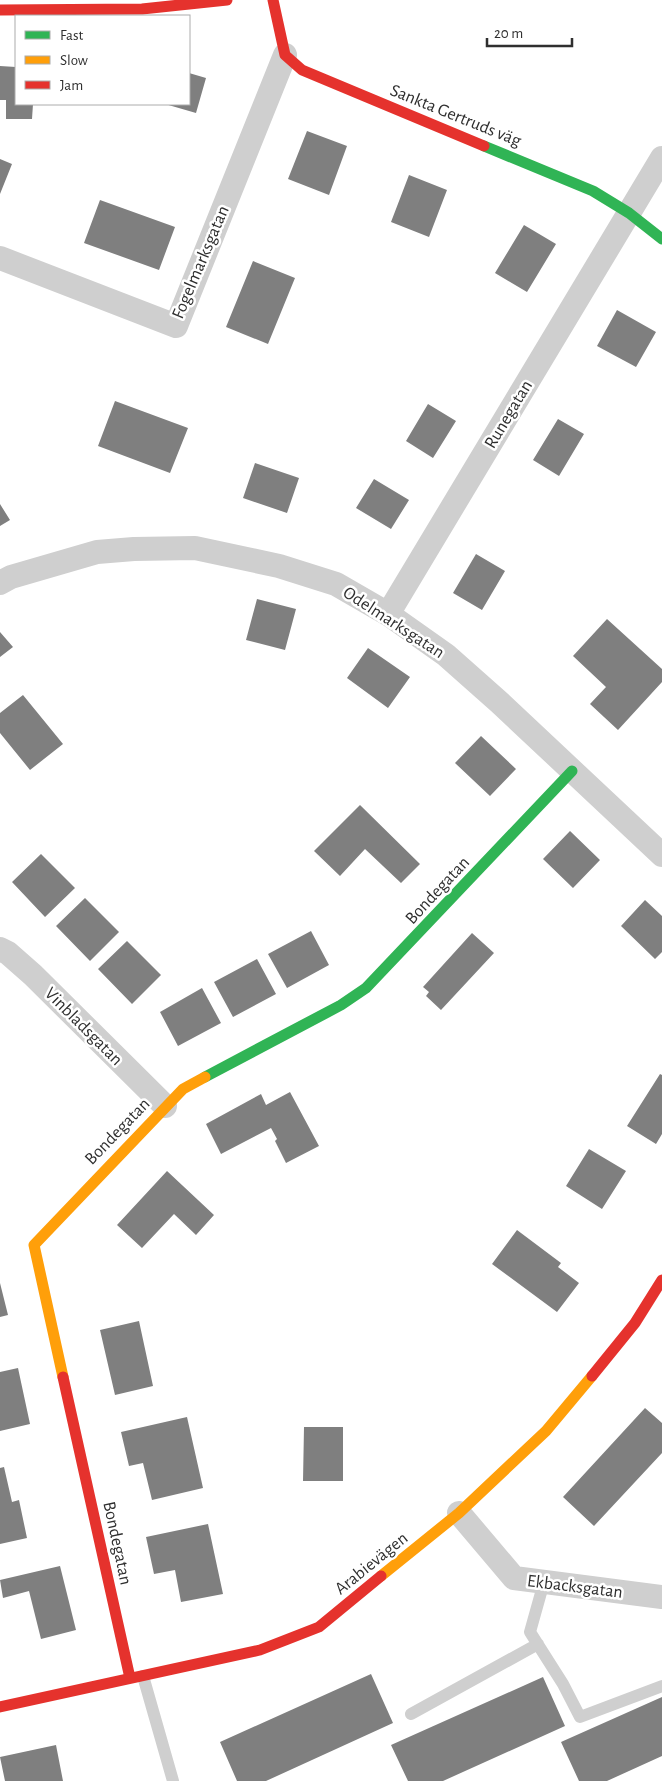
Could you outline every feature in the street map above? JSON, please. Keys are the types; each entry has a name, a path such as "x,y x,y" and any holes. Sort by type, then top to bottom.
{"street":[{"path":"0,10 114,11 190,6 227,0"},
{"path":"273,0 285,55"},
{"name":"Sankta Gertruds väg","path":"285,55 302,70 320,79 464,136 584,188 629,213 662,239"},
{"name":"Fogelmarksgatan","path":"0,258 176,326 285,55"},
{"name":"Runegatan","path":"388,614 662,158"},
{"name":"Odelmarksgatan","path":"0,583 10,576 97,552 195,548 279,566 336,584 388,614 446,655 662,855"},
{"name":"Bondegatan","path":"130,1678 34,1245 183,1089 341,1005 366,988 572,771"},
{"name":"Vinbladsgatan","path":"0,949 8,953 33,975 165,1106"},
{"name":"Arabievägen","path":"0,1707 260,1650 319,1628 459,1514 546,1431 635,1323 662,1280"},
{"name":"Ekbacksgatan","path":"459,1514 514,1578 662,1597"}],"lane":[{"path":"544,1582 530,1632 564,1684 580,1717 662,1686"},
{"path":"411,1714 538,1644"},
{"path":"143,1676 173,1781"}],"building":[{"path":"0,66 15,67 15,105 33,105 32,119 6,119 6,100 0,100"},
{"path":"190,73 206,78 196,113 168,105 190,105"},
{"path":"307,131 347,146 329,195 288,179"},
{"path":"0,159 12,164 0,194"},
{"path":"409,175 447,190 429,237 391,222"},
{"path":"100,200 175,227 159,270 84,243"},
{"path":"524,225 556,244 527,292 495,273"},
{"path":"253,261 295,278 268,344 226,327"},
{"path":"617,310 656,332 636,367 597,346"},
{"path":"115,401 188,428 170,473 98,446"},
{"path":"428,404 456,421 433,458 406,441"},
{"path":"558,419 584,434 559,476 533,460"},
{"path":"255,463 299,478 287,513 243,498"},
{"path":"374,479 409,500 391,529 356,508"},
{"path":"0,504 10,520 0,526"},
{"path":"476,554 505,571 482,610 453,593"},
{"path":"257,599 296,609 285,650 246,640"},
{"path":"607,619 662,669 662,682 618,730 590,704 606,687 573,656"},
{"path":"0,632 13,647 0,657"},
{"path":"368,648 410,677 388,708 347,678"},
{"path":"23,695 63,744 30,770 0,733 0,713"},
{"path":"481,736 516,769 490,796 455,763"},
{"path":"360,805 420,864 401,883 365,849 340,876 314,851"},
{"path":"570,831 600,860 573,888 543,859"},
{"path":"41,854 75,888 45,917 12,882"},
{"path":"85,898 119,932 90,961 56,926"},
{"path":"645,900 662,916 662,952 655,959 621,926"},
{"path":"311,931 329,965 287,988 268,954"},
{"path":"472,933 494,953 441,1010 426,996 429,992 423,987"},
{"path":"127,941 161,975 132,1004 98,969"},
{"path":"257,959 276,994 233,1017 214,982"},
{"path":"202,988 221,1023 178,1046 160,1012"},
{"path":"660,1074 662,1075 662,1134 656,1144 627,1126"},
{"path":"290,1092 319,1146 286,1163 271,1128 221,1154 206,1124 261,1094 266,1105"},
{"path":"589,1149 626,1171 602,1209 566,1186"},
{"path":"167,1171 214,1215 196,1235 174,1214 142,1248 117,1225"},
{"path":"517,1230 561,1263 558,1267 579,1283 557,1312 492,1264"},
{"path":"0,1283 8,1315 0,1317"},
{"path":"139,1321 153,1386 115,1395 100,1330"},
{"path":"18,1368 30,1424 0,1431 0,1372"},
{"path":"645,1408 662,1423 662,1453 594,1526 563,1497"},
{"path":"187,1417 203,1488 152,1500 143,1463 129,1466 121,1432"},
{"path":"304,1427 343,1427 343,1481 303,1481"},
{"path":"4,1467 12,1502 19,1500 27,1538 0,1544 0,1468"},
{"path":"208,1524 223,1594 181,1602 175,1570 154,1574 146,1537"},
{"path":"60,1566 76,1630 41,1639 29,1591 3,1598 0,1580"},
{"path":"371,1674 393,1723 266,1781 237,1781 220,1742"},
{"path":"543,1677 565,1726 443,1781 408,1781 391,1745"},
{"path":"662,1697 662,1756 607,1781 579,1781 561,1742"},
{"path":"56,1745 63,1781 5,1781 0,1757"}],"traffic: fast":[{"path":"484,146 593,191 629,213 662,239"},
{"path":"205,1077 341,1005 366,988 572,771"}],"traffic: slow":[{"path":"63,1377 34,1245 183,1089 205,1077"},
{"path":"381,1576 459,1513 546,1431 592,1376"}],"traffic: jam":[{"path":"0,10 142,9 227,0"},
{"path":"273,0 285,55 302,70 484,146"},
{"path":"592,1376 635,1323 662,1280"},
{"path":"63,1377 130,1678"},
{"path":"0,1707 260,1650 319,1627 381,1576"}]}
